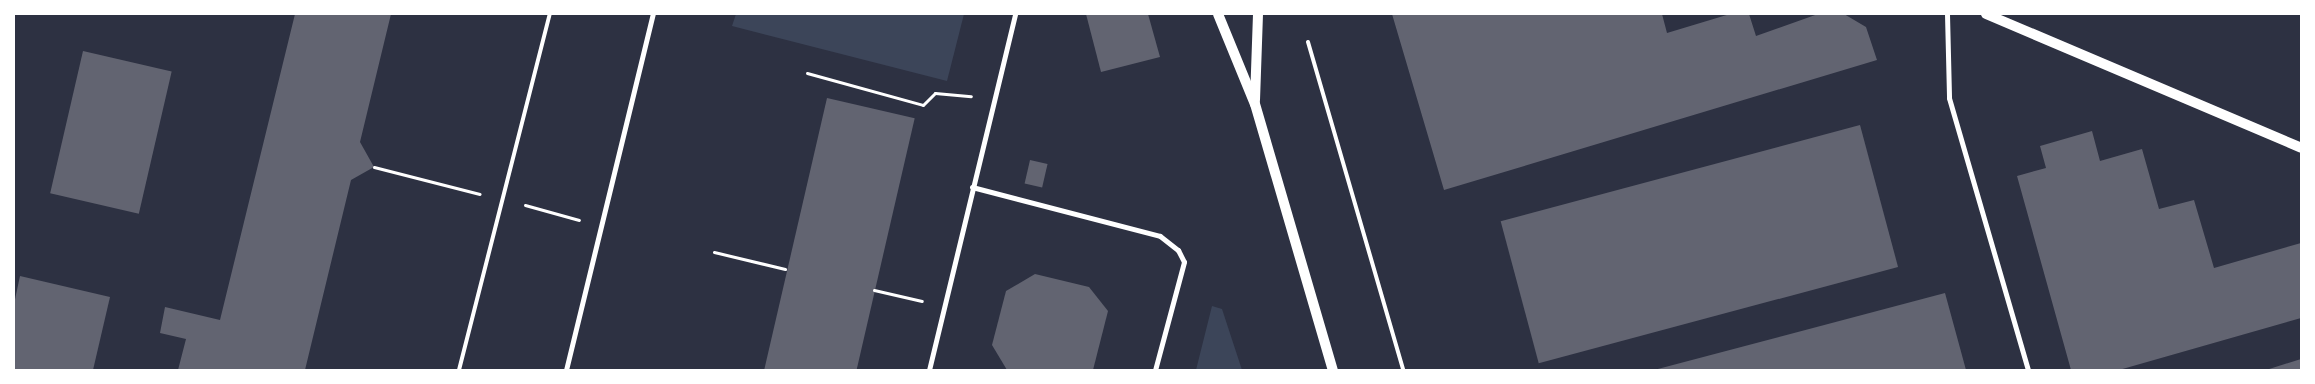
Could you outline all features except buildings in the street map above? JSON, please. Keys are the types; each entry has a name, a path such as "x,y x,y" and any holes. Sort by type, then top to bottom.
{"main road":[{"path":"1218,14 1255,104 1333,370"},
{"path":"1255,104 1258,14"},
{"path":"1986,14 2301,148"}],"street":[{"path":"566,370 653,14"},
{"path":"929,370 1014,14"},
{"path":"1947,14 1949,98 2028,370"},
{"path":"972,187 1160,236 1178,250 1184,262 1155,370"}],"lane":[{"path":"460,370 550,14"},
{"path":"1308,42 1403,370"}],"path":[{"path":"807,73 923,105 935,93 994,98"},
{"path":"714,252 785,269"},
{"path":"874,290 944,306"}],"shaded area":[{"path":"736,14 964,14 947,81 732,26"},
{"path":"1212,306 1222,309 1242,370 1196,370"}]}
